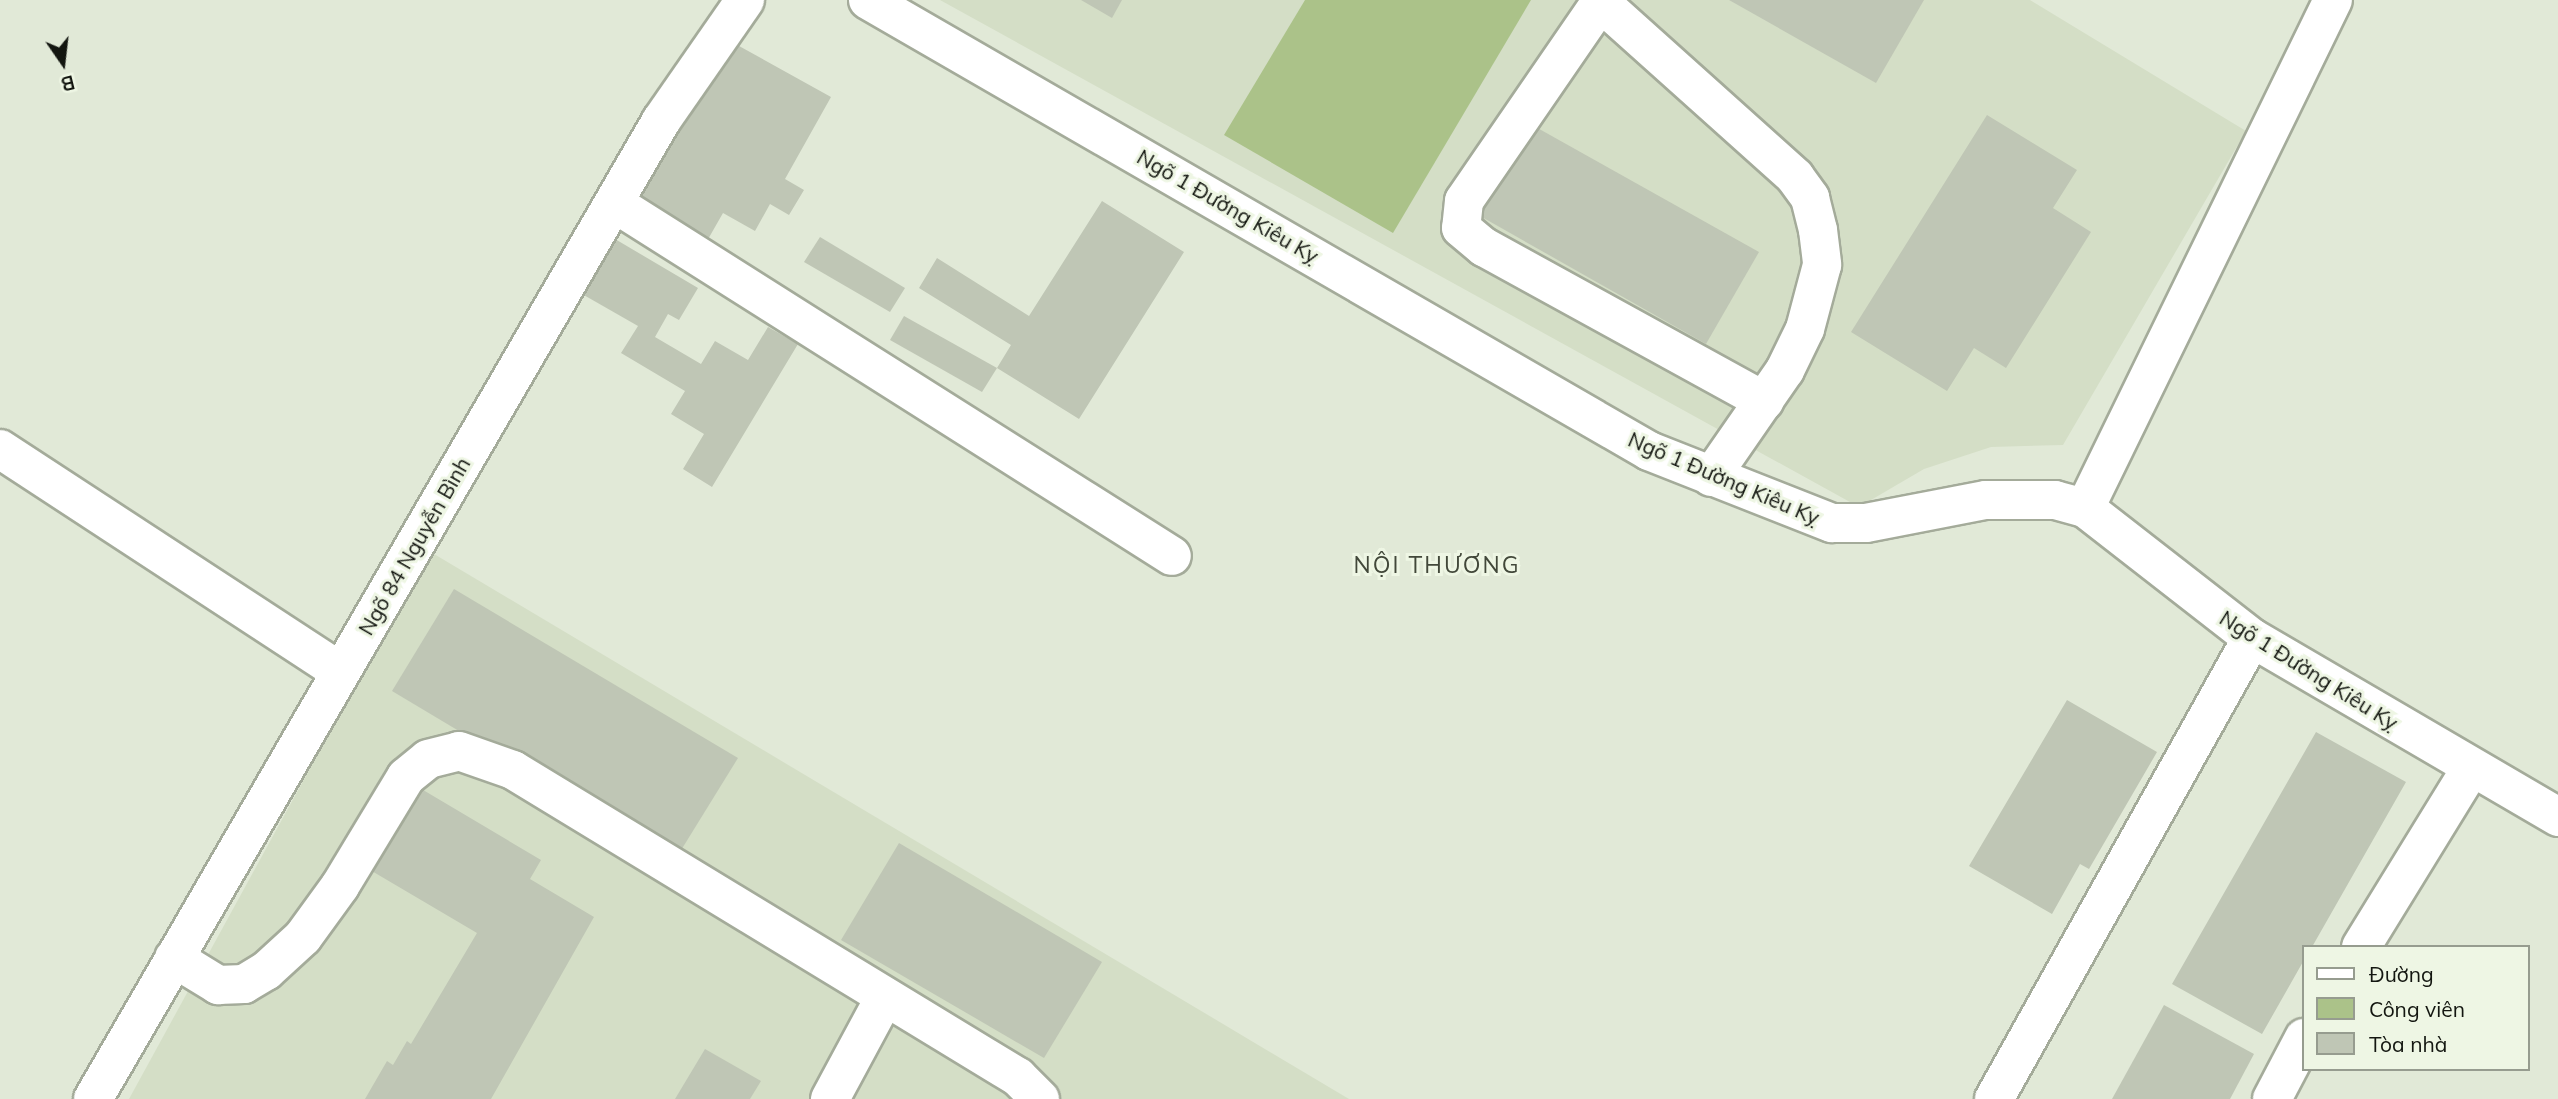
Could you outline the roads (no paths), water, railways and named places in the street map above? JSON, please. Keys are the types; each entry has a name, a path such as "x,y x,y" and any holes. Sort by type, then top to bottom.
{"street":[{"name":"Ngõ 84 Nguyễn Bình","path":"93,1099 661,121 746,0"},
{"name":"Ngõ 1 Đường Kiêu Kỵ","path":"868,0 1648,451 1832,523 1866,523 1986,500 2055,500 2085,508 2252,638 2558,817"},
{"path":"2085,508 2333,0"},
{"path":"1711,477 1764,401 1804,329 1822,265 1810,198 1795,177 1599,1 1464,201 1461,228 1476,243 1764,401"},
{"path":"614,203 1172,556"},
{"path":"0,449 341,672"},
{"path":"1994,1099 2252,638"},
{"path":"174,958 218,985 244,984 266,971 303,937 333,896 406,777 428,759 459,751 513,770 1018,1077 1040,1099"},
{"path":"2362,945 2471,768"},
{"path":"830,1099 885,997"},
{"path":"2272,1099 2302,1042"}],"district":[{"name":"NỘI THƯƠNG","path":"1437,565"}]}
